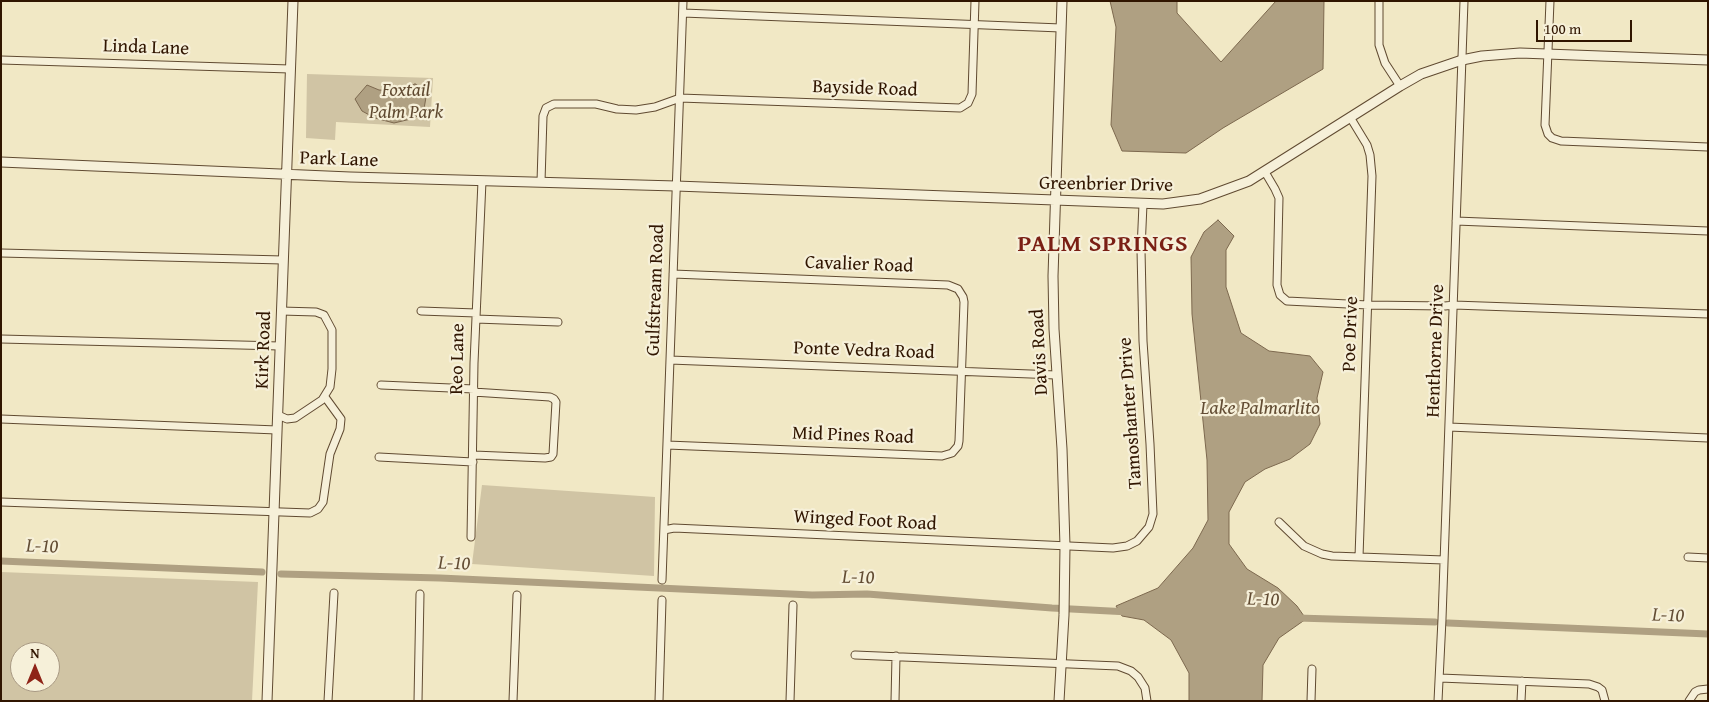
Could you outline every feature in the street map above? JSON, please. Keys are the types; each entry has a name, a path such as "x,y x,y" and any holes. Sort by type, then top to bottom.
{"street":[{"name":"Kirk Road","path":"267,701 293,1"},
{"name":"Gulfstream Road","path":"662,580 683,1"},
{"path":"974,24 975,1"},
{"name":"Davis Road","path":"1059,701 1064,615 1065,546 1063,467 1056,375 1053,276 1062,1"},
{"path":"1379,1 1379,45 1385,63 1400,86"},
{"name":"Henthorne Drive","path":"1438,701 1464,1"},
{"path":"1550,1 1546,125 1548,134 1552,138 1561,141 1708,147"},
{"path":"683,13 1061,28"},
{"name":"Bayside Road","path":"680,98 960,108 968,103 972,94 974,24"},
{"name":"Greenbrier Drive","path":"676,186 1163,204 1200,199 1232,188 1265,172 1421,74 1462,60 1501,54 1548,54 1708,60"},
{"name":"Linda Lane","path":"1,60 290,69"},
{"path":"541,182 543,116 544,111 550,105 596,104 617,109 636,110 655,107 680,98"},
{"name":"Poe Drive","path":"1350,117 1367,145 1372,165 1359,557"},
{"name":"Park Lane","path":"1,162 482,181 676,186"},
{"path":"1265,172 1275,189 1280,203 1277,285 1280,295 1287,301 1708,314"},
{"name":"Reo Lane","path":"471,538 476,316 482,181"},
{"name":"Tamoshanter Drive","path":"1065,546 1118,548 1127,546 1144,535 1152,518 1151,460 1142,332 1141,250 1143,204"},
{"path":"1456,220 1708,231"},
{"path":"1,253 283,260"},
{"name":"Cavalier Road","path":"673,274 953,286 961,292 964,302 962,371"},
{"path":"278,415 287,419 296,418 325,397 330,387 332,369 332,336 330,324 324,314 281,311"},
{"path":"421,311 558,322"},
{"path":"1,339 280,346"},
{"name":"Ponte Vedra Road","path":"670,360 1056,375"},
{"name":"Mid Pines Road","path":"667,445 947,455 955,450 959,441 962,371"},
{"path":"379,456 545,458 553,454 556,402 550,397 381,385"},
{"path":"1,502 310,513 318,509 323,502 330,454 338,434 341,419 325,397"},
{"path":"1,419 277,430"},
{"path":"1449,427 1708,438"},
{"path":"1279,522 1297,540 1313,550 1332,556 1444,560"},
{"name":"Winged Foot Road","path":"664,530 674,528 1065,546"},
{"path":"1688,557 1708,558"},
{"path":"328,701 334,593"},
{"path":"418,701 420,594"},
{"path":"513,701 517,595"},
{"path":"659,701 662,600"},
{"path":"790,701 793,605"},
{"path":"855,655 1114,665 1127,668 1135,673 1143,684 1147,701"},
{"path":"895,701 896,656"},
{"path":"1311,701 1312,669"},
{"path":"1440,678 1594,685 1602,690 1605,701"},
{"path":"1522,681 1522,701"},
{"path":"1689,701 1695,692 1708,689"}],"green space":[{"name":"Foxtail Palm Park","path":"307,74 433,78 430,127 336,122 335,140 306,138"},
{"path":"482,485 655,497 654,576 472,564"},
{"path":"1,572 258,582 252,701 1,701"}],"water":[{"path":"1110,1 1177,1 1177,13 1221,62 1276,1 1324,1 1323,69 1223,128 1186,153 1122,151 1111,125 1116,27"},
{"path":"415,84 423,88 426,97 424,109 415,118 394,123 375,118 362,111 355,99 367,85 379,90 399,91"},
{"name":"Lake Palmarlito","path":"1218,220 1234,236 1226,250 1226,287 1241,333 1269,351 1310,356 1323,372 1317,398 1320,424 1310,444 1290,459 1265,469 1245,482 1229,512 1229,544 1247,569 1278,588 1297,606 1306,619 1279,638 1263,665 1262,701 1189,701 1189,673 1171,640 1144,620 1122,616 1116,606 1158,588 1193,548 1208,520 1207,460 1192,314 1191,257 1204,232"}],"waterway":[{"name":"L-10","path":"1,561 262,572"},
{"name":"L-10","path":"281,574 440,578 812,595 867,594 1129,612"},
{"name":"L-10","path":"1297,618 1435,622"},
{"name":"L-10","path":"1448,623 1708,634"}],"district":[{"name":"PALM SPRINGS","path":"1103,245"}]}
